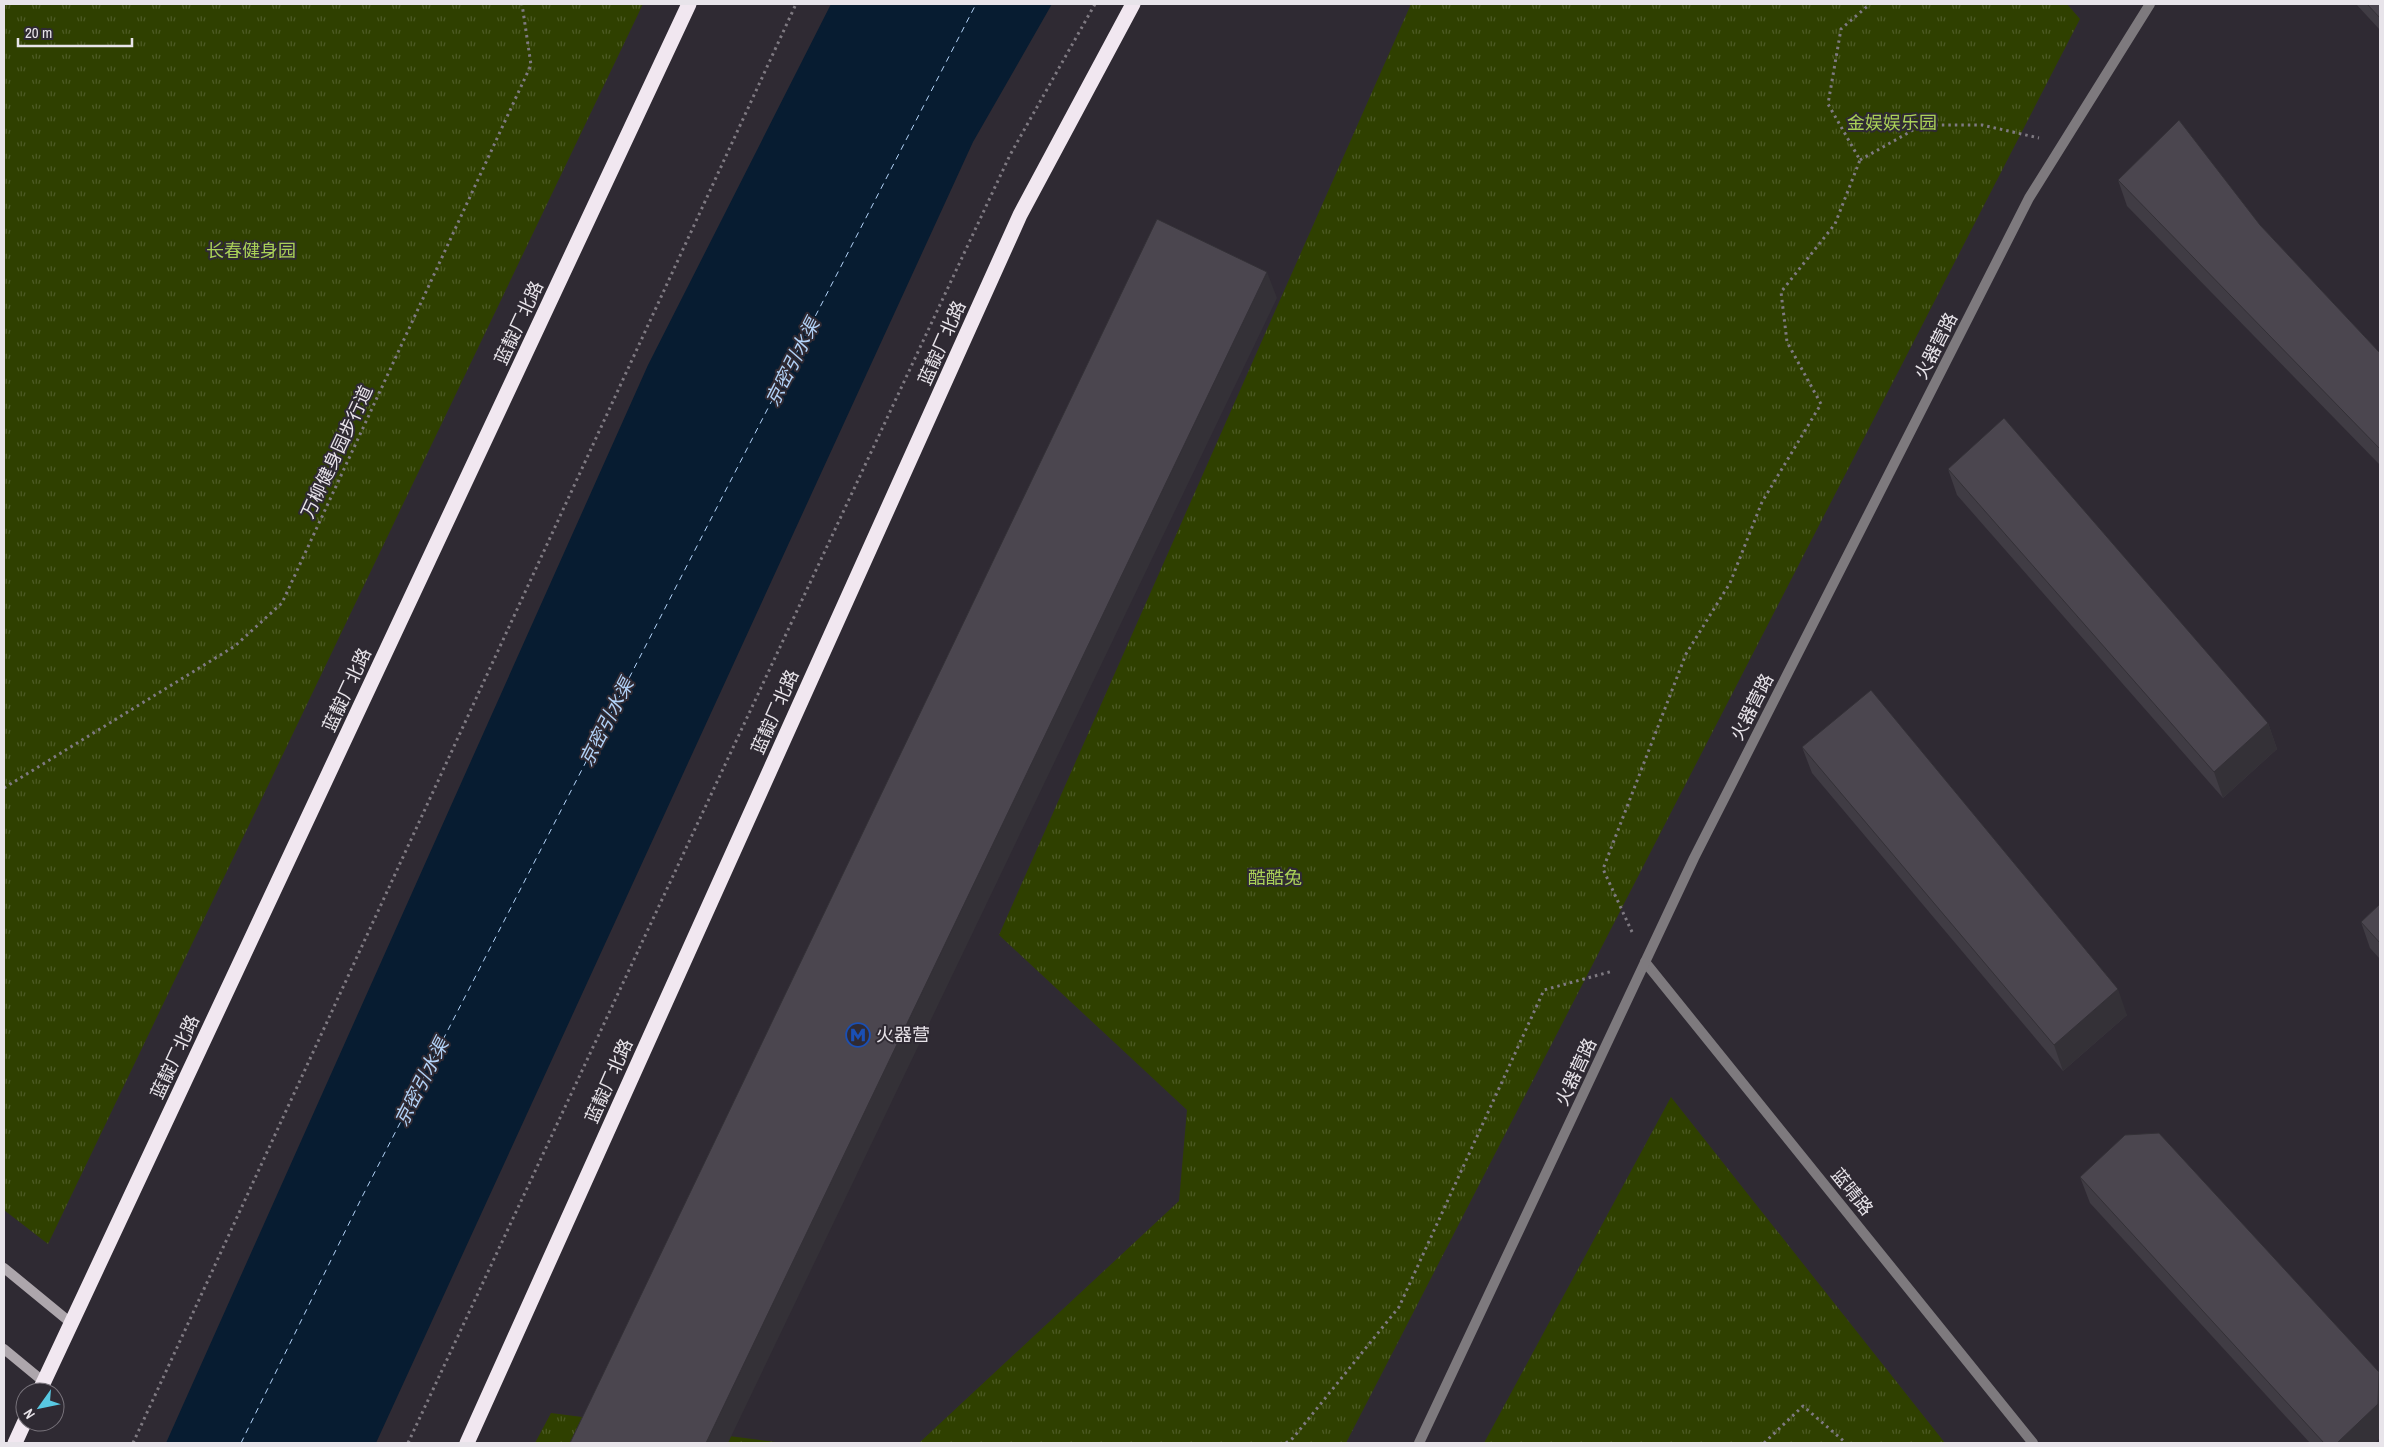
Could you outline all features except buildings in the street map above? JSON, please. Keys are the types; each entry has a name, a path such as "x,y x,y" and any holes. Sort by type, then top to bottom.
{"highway":[{"name":"蓝靛厂北路","path":"43,1382 689,4"},
{"name":"蓝靛厂北路","path":"467,1443 1020,215 1133,4"}],"street":[{"name":"火器营路","path":"1419,1443 1698,849 2020,215 2062,143 2150,4"},
{"name":"蓝晴路","path":"1645,962 2033,1443"},
{"path":"4,1268 71,1323"},
{"path":"4,1349 36,1382"}],"path":[{"name":"万柳健身园步行道","path":"4,788 235,646 282,603 531,65 522,4"},
{"path":"133,1443 796,4"},
{"path":"408,1443 1010,154 1094,4"},
{"path":"1860,160 1828,104 1841,29 1870,4"},
{"path":"1286,1443 1293,1438 1399,1307 1544,990 1645,962 1603,869 1686,654 1730,583 1762,502 1821,404 1788,342 1781,292 1835,224 1860,160 1922,125 1982,125 2062,143"},
{"path":"1764,1443 1803,1406 1846,1443"}],"green space":[{"name":"长春健身园","path":"4,4 643,4 48,1244 4,1210"},
{"name":"酷酷兔","path":"1411,4 2067,4 2080,19 1346,1443 919,1443 1179,1201 1187,1110 999,935"},
{"path":"1671,1097 1945,1443 1484,1443"},
{"path":"551,1413 783,1443 535,1443"}],"water":[{"name":"京密引水渠","path":"831,4 1052,4 973,142 376,1443 166,1443 648,365"}],"ferry route":[{"path":"241,1443 363,1195 976,4"}],"place":[{"name":"火器营","path":"858,1035"}],"park label":[{"name":"金娱娱乐园","path":"1892,123"}]}
